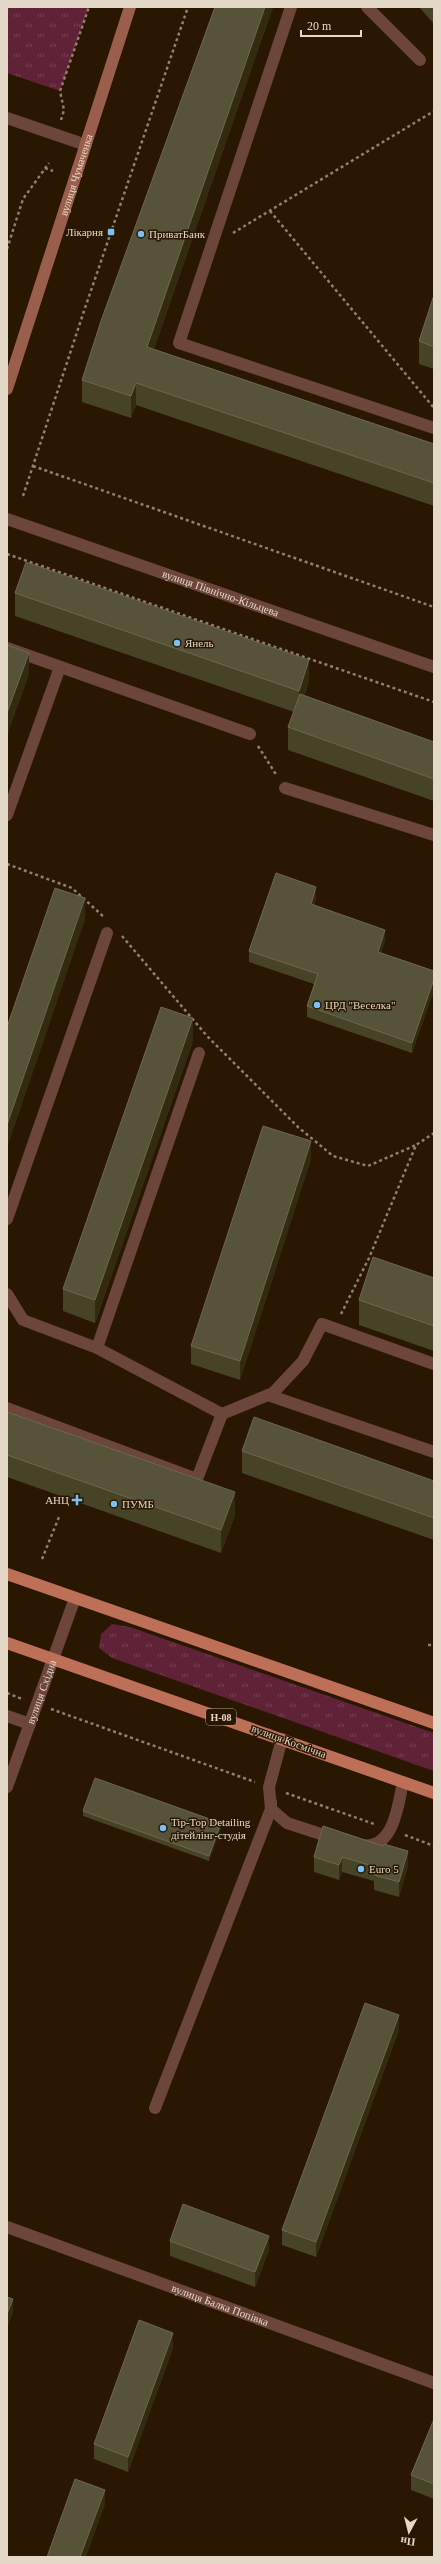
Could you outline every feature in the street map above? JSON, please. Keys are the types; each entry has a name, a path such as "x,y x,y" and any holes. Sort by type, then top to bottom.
{"main road":[{"path":"7,1574 434,1722"},
{"name":"вулиця Космічна","path":"7,1643 434,1793"}],"street":[{"name":"вулиця Чумаченка","path":"7,389 130,7"},
{"path":"291,7 179,343 434,428"},
{"path":"367,7 420,60"},
{"path":"7,118 86,145"},
{"name":"вулиця Північно-Кільцева","path":"7,519 434,666"},
{"path":"7,648 250,734"},
{"path":"7,815 60,667"},
{"path":"285,788 434,836"},
{"path":"7,1219 108,927"},
{"path":"97,1348 199,1053"},
{"path":"7,1294 23,1320 97,1348 222,1414"},
{"path":"7,1408 197,1479 222,1414 273,1393 303,1361 322,1324 434,1364"},
{"path":"268,1395 434,1452"},
{"name":"вулиця Східна","path":"7,1787 75,1598"},
{"path":"7,1716 30,1724"},
{"path":"155,2108 272,1809 269,1787 282,1739"},
{"path":"272,1809 287,1823 364,1846 375,1843 391,1831 403,1782"},
{"name":"вулиця Балка Попівка","path":"7,2227 434,2383"}],"path":[{"path":"61,121 64,110 60,91 89,7"},
{"path":"23,496 188,7"},
{"path":"212,246 434,111"},
{"path":"7,249 23,199 49,163"},
{"path":"45,168 53,171"},
{"path":"270,211 434,408"},
{"path":"33,466 434,608"},
{"path":"7,554 434,702"},
{"path":"250,734 285,788"},
{"path":"7,864 72,888 108,927"},
{"path":"119,932 207,1036 298,1127 333,1156 368,1166 416,1145 434,1133"},
{"path":"334,1328 369,1258 416,1145"},
{"path":"369,1258 376,1260"},
{"path":"42,1559 59,1517"},
{"path":"428,1646 434,1645"},
{"path":"7,1693 434,1846"}],"green space":[{"path":"7,7 89,7 60,91 7,73"},
{"path":"112,1624 130,1627 434,1733 434,1771 112,1658 99,1648 101,1634"}],"building":[{"path":"215,7 265,7 147,347 434,444 434,483 136,383 131,396 82,380 101,321"},
{"path":"434,295 434,347 419,341"},
{"path":"26,562 309,660 299,691 15,593"},
{"path":"7,645 29,653 7,713"},
{"path":"300,694 434,742 434,779 288,727"},
{"name":"ЦРД \"Веселка\"","path":"276,873 316,887 311,904 385,930 378,952 434,971 434,979 412,1043 307,1006 318,974 249,951"},
{"path":"55,888 85,898 7,1125 7,1027"},
{"path":"161,1007 193,1018 95,1300 63,1289"},
{"path":"263,1126 311,1141 240,1361 191,1346"},
{"path":"373,1257 434,1278 434,1326 359,1300"},
{"path":"7,1412 235,1492 221,1530 7,1455"},
{"path":"254,1417 434,1481 434,1518 242,1451"},
{"path":"95,1778 221,1823 209,1856 83,1811"},
{"path":"323,1826 383,1846 384,1844 408,1851 399,1882 374,1875 376,1867 342,1857 339,1865 314,1857"},
{"path":"365,2003 399,2015 316,2242 282,2230"},
{"path":"183,2204 269,2236 255,2272 170,2241"},
{"path":"7,2297 13,2299 7,2314"},
{"path":"139,2320 173,2333 128,2457 94,2444"},
{"path":"434,2419 434,2484 411,2475"},
{"path":"75,2479 105,2490 80,2557 47,2557"}],"place":[{"name":"Лікарня","path":"111,232"},
{"name":"ПриватБанк","path":"141,234"},
{"name":"Янель","path":"177,643"},
{"name":"ЦРД \"Веселка\"","path":"317,1005"},
{"name":"АНЦ","path":"77,1500"},
{"name":"ПУМБ","path":"114,1504"},
{"name":"Tip-Top Detailing дітейлiнг-студiя","path":"163,1828"},
{"name":"Euro 5","path":"361,1869"}]}
